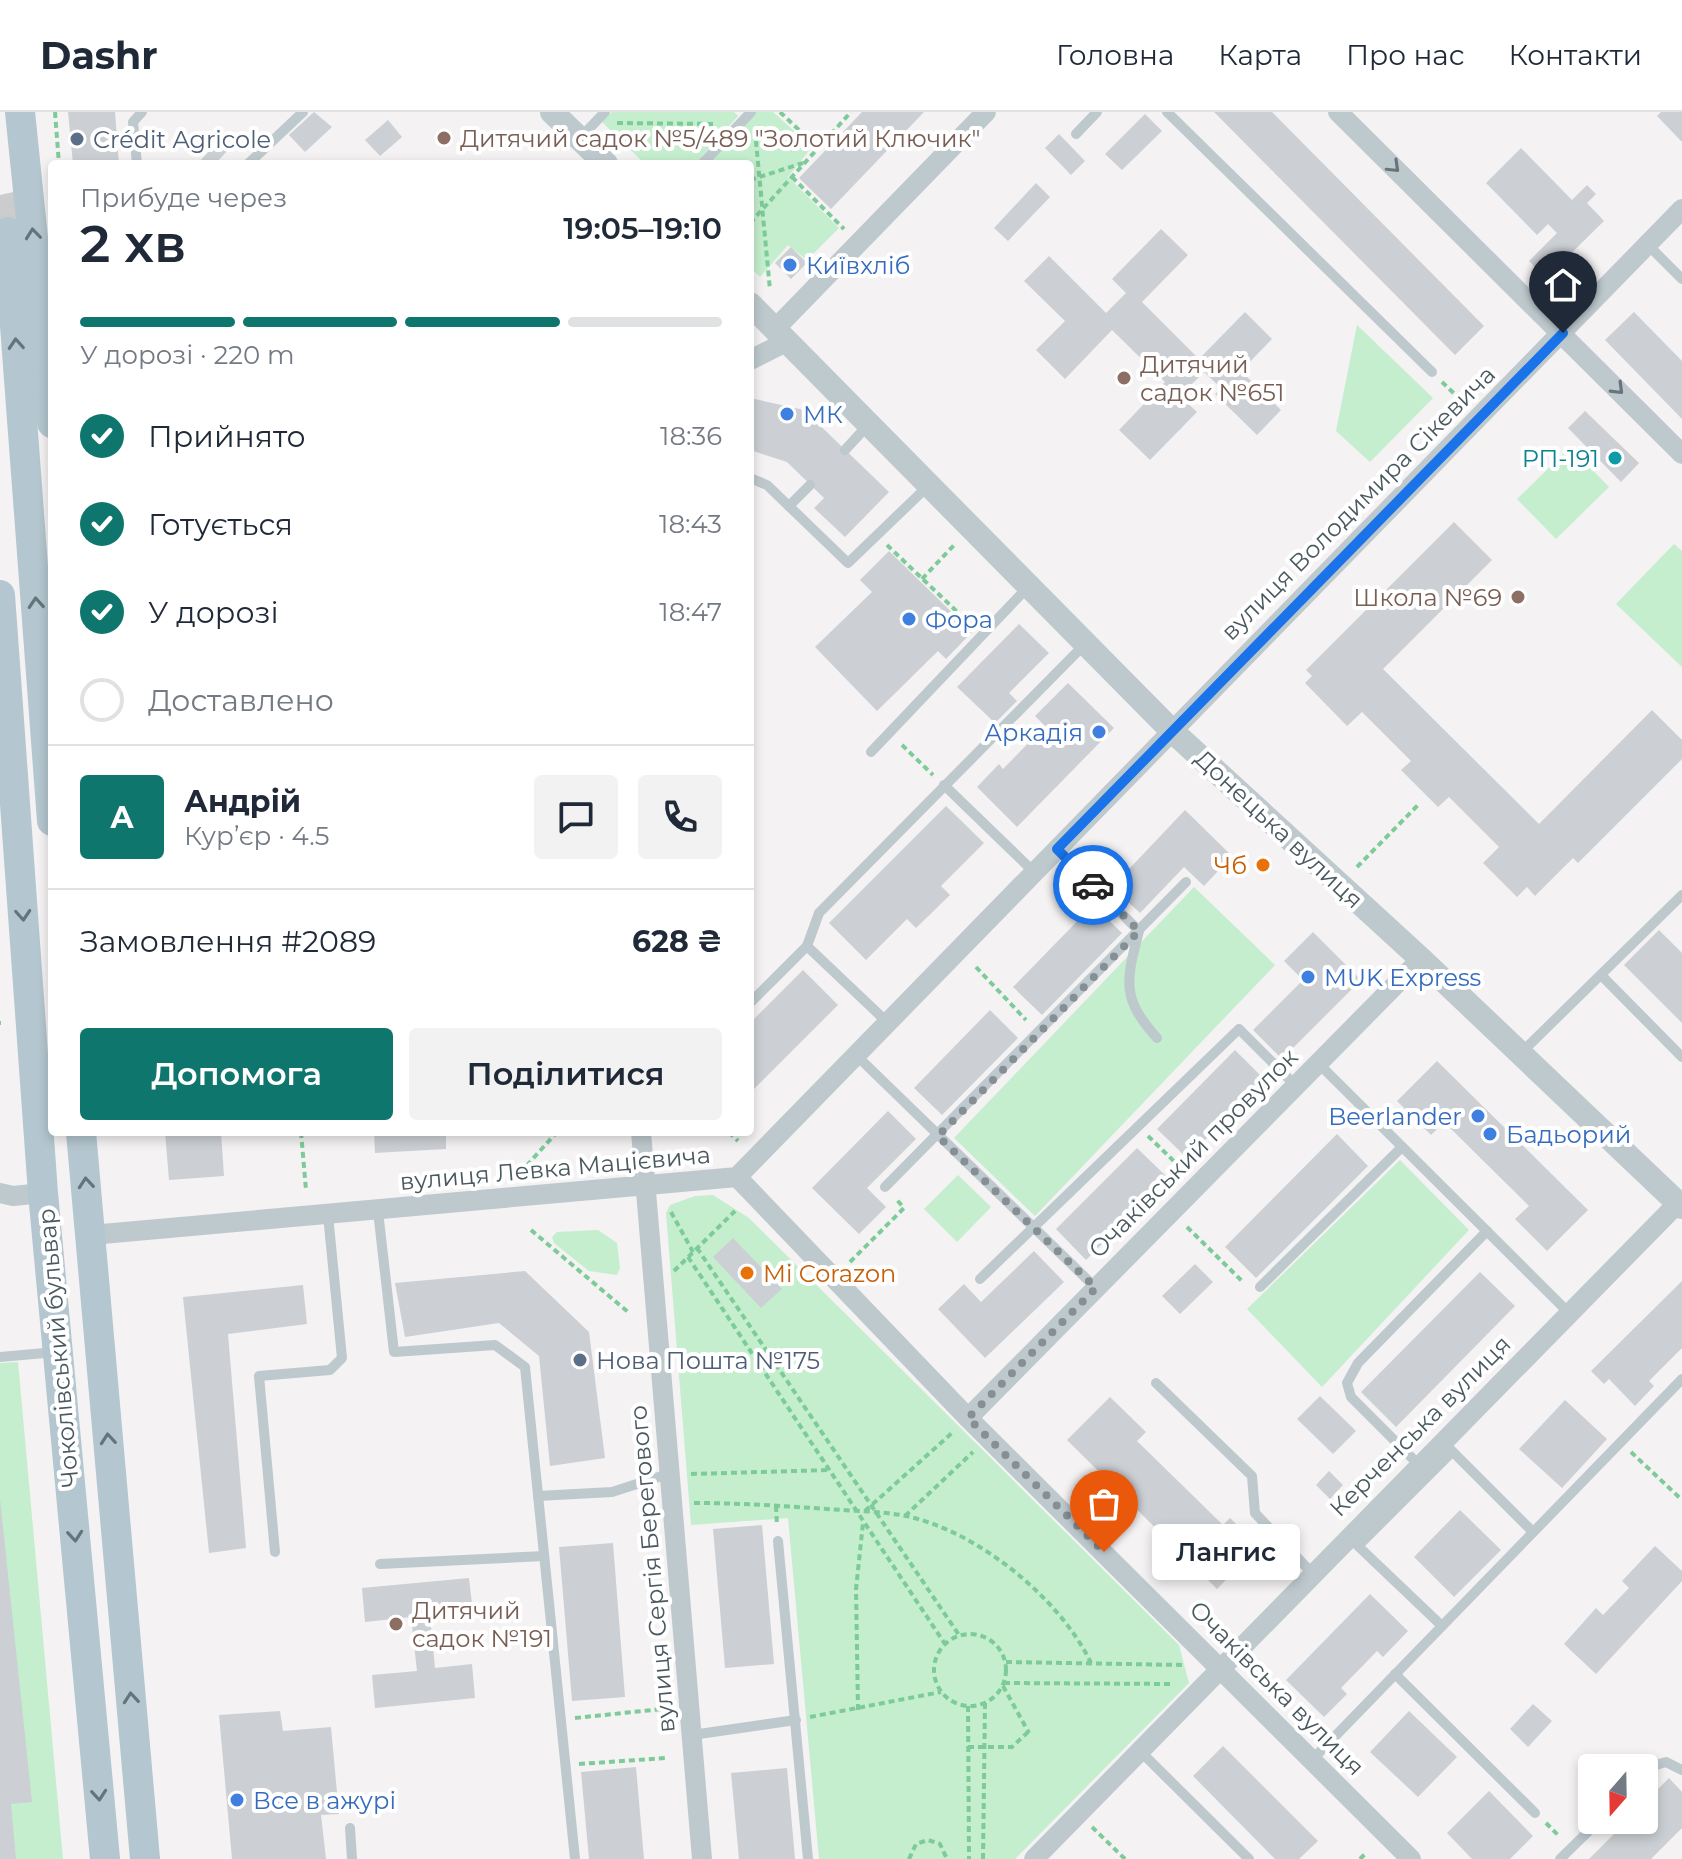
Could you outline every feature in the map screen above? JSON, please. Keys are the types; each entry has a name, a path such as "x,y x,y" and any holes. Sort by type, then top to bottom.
{"main road":[{"path":"20,112 48,384"},
{"path":"8,232 48,767"},
{"name":"Чоколівський бульвар","path":"0,595 43,1193 105,1859"},
{"name":"Чоколівський бульвар","path":"0,748 17,837"},
{"name":"Чоколівський бульвар","path":"81,1136 145,1859"}],"street":[{"path":"552,112 587,130 604,160"},
{"path":"754,357 781,335 986,112"},
{"path":"1338,112 1682,454"},
{"name":"вулиця Володимира Сікевича","path":"1171,730 1682,209"},
{"name":"Донецька вулиця","path":"760,300 781,335 1171,730 1421,959 1680,1205"},
{"name":"вулиця Левка Мацієвича","path":"91,1235 647,1188 737,1177 1171,730"},
{"name":"Очаківський провулок","path":"960,1425 1421,959"},
{"name":"вулиця Сергія Берегового","path":"641,1136 681,1473 692,1735 702,1859"},
{"name":"Очаківська вулиця","path":"737,1177 960,1425 1220,1666 1411,1859"},
{"path":"0,1193 13,1196 43,1193"},
{"name":"Керченська вулиця","path":"1034,1859 1419,1465 1447,1447 1569,1313 1680,1205"}],"lane":[{"path":"137,160 133,122 142,112"},
{"path":"252,160 303,112"},
{"path":"587,130 605,112"},
{"path":"706,160 751,112"},
{"path":"1076,134 1097,112"},
{"path":"1167,112 1432,372"},
{"path":"1648,245 1682,279"},
{"path":"845,450 869,424"},
{"path":"754,480 767,485 848,563 929,485"},
{"path":"789,506 810,485"},
{"path":"871,752 1028,587"},
{"path":"754,999 807,946 819,913 1085,644"},
{"path":"944,785 1034,872"},
{"path":"1057,849 1139,931"},
{"path":"885,1187 1186,882"},
{"path":"1520,1054 1682,895"},
{"path":"1139,931 1129,969 1128,995 1136,1015 1157,1038"},
{"path":"807,946 887,1022"},
{"path":"1601,975 1682,1057"},
{"path":"980,1279 1239,1029 1296,1086"},
{"path":"856,1055 1096,1288"},
{"path":"1318,1063 1569,1313"},
{"path":"1260,1287 1402,1147"},
{"path":"378,1211 394,1352 495,1345 525,1367 575,1859"},
{"path":"275,1552 259,1376 330,1370 342,1358 328,1215"},
{"path":"1419,1465 1351,1397 1347,1383 1358,1363 1487,1231"},
{"path":"0,1357 58,1352"},
{"path":"1312,1760 1682,1379"},
{"path":"1156,1383 1252,1476 1255,1513 1312,1573"},
{"path":"1442,1626 1358,1546 1447,1447 1533,1532"},
{"path":"538,1496 612,1492 681,1473"},
{"path":"778,1541 808,1859"},
{"path":"380,1564 544,1556"},
{"path":"1395,1674 1535,1813"},
{"path":"692,1735 796,1720"},
{"path":"1139,1750 1249,1859"},
{"path":"1658,1764 1666,1762 1682,1770"},
{"path":"350,1828 352,1859"},
{"path":"1560,1859 1586,1834"}],"path":[{"path":"55,112 59,160"},
{"path":"780,112 818,148"},
{"path":"754,218 851,112"},
{"path":"587,130 739,125"},
{"path":"754,125 763,208 760,300"},
{"path":"754,179 805,162"},
{"path":"792,177 848,232"},
{"path":"1432,372 1473,411"},
{"path":"877,535 982,635"},
{"path":"922,579 958,541"},
{"path":"889,733 944,785"},
{"path":"1356,869 1420,803"},
{"path":"976,967 1038,1033"},
{"path":"1138,1126 1198,1186"},
{"path":"301,1136 306,1190"},
{"path":"520,1173 553,1136"},
{"path":"733,1136 738,1141"},
{"path":"845,1267 904,1208 885,1187"},
{"path":"669,1207 695,1250 959,1635"},
{"path":"674,1271 735,1211"},
{"path":"1186,1225 1248,1288 1260,1287"},
{"path":"531,1230 628,1312"},
{"path":"688,1257 861,1512 863,1520 945,1644"},
{"path":"861,1512 960,1425"},
{"path":"1621,1442 1682,1500"},
{"path":"905,1516 973,1452"},
{"path":"681,1473 830,1470"},
{"path":"694,1503 752,1503 905,1516 964,1540 1002,1563 1035,1589 1066,1624 1091,1663"},
{"path":"858,1710 856,1589 863,1520"},
{"path":"968,1747 1012,1747 1029,1733 1004,1684 1006,1662 993,1641 971,1633 959,1635 945,1644 935,1659 934,1670 941,1692 950,1700 968,1706 985,1703 1004,1684 1186,1684"},
{"path":"1006,1662 1185,1665"},
{"path":"796,1720 941,1692"},
{"path":"983,1859 985,1703"},
{"path":"968,1706 969,1859"},
{"path":"561,1720 662,1709"},
{"path":"565,1765 666,1758"},
{"path":"1535,1813 1571,1848"},
{"path":"1088,1822 1125,1859"},
{"path":"909,1859 916,1844 928,1840 940,1844 947,1859"},
{"path":"1360,1859 1365,1854"}],"green space":[{"path":"612,112 734,112 738,116 699,160 641,160 602,122"},
{"path":"756,112 773,112 812,147 788,177 839,228 807,260 788,245 760,277 754,271 754,160 712,160"},
{"path":"1357,325 1433,398 1370,462 1336,431"},
{"path":"1570,447 1609,487 1556,539 1517,499"},
{"path":"1674,544 1682,551 1682,667 1616,604"},
{"path":"1194,887 1275,965 1035,1216 954,1138"},
{"path":"1400,1160 1469,1230 1322,1387 1247,1309"},
{"path":"958,1175 991,1207 957,1242 924,1209"},
{"path":"713,1195 749,1218 1179,1645 1189,1683 1015,1859 819,1859 788,1518 691,1525 666,1213 670,1205 695,1196"},
{"path":"598,1230 617,1243 620,1268 617,1275 589,1271 554,1243 552,1237 557,1232"},
{"path":"18,1362 63,1859 0,1859 0,1363"}],"building":[{"path":"68,112 115,112 119,160 73,160"},
{"path":"314,112 332,127 305,152 289,135"},
{"path":"862,112 924,112 831,209 799,178"},
{"path":"1214,112 1272,112 1484,326 1455,355"},
{"path":"1661,112 1682,112 1682,142 1657,116"},
{"path":"1145,114 1162,131 1122,170 1105,154"},
{"path":"388,120 402,137 380,156 365,140"},
{"path":"1059,134 1085,161 1071,175 1045,148"},
{"path":"221,138 231,147 219,160 201,160"},
{"path":"1521,148 1572,200 1587,185 1596,194 1587,203 1604,221 1546,278 1529,261 1557,233 1548,224 1537,235 1486,183"},
{"path":"1036,183 1050,197 1008,241 994,228"},
{"path":"1161,229 1188,255 1142,302 1199,359 1245,312 1272,339 1241,371 1281,410 1257,435 1215,394 1221,388 1204,372 1180,396 1197,412 1150,460 1119,430 1165,382 1112,330 1065,379 1036,350 1065,321 1024,281 1049,256 1106,313 1126,293 1112,279"},
{"path":"791,247 807,263 791,279 775,263"},
{"path":"1634,312 1682,361 1682,419 1605,340"},
{"path":"754,399 804,410 889,492 845,537 814,508 824,498 787,462 754,451"},
{"path":"1585,411 1639,463 1621,482 1568,428"},
{"path":"1454,522 1492,560 1383,669 1539,824 1652,710 1682,740 1682,759 1578,863 1573,858 1535,896 1527,887 1517,897 1483,863 1499,847 1449,797 1438,807 1401,770 1411,761 1362,712 1347,726 1305,683 1312,676 1306,670"},
{"path":"889,551 972,632 946,659 938,651 877,711 815,647 872,592 860,580"},
{"path":"1019,624 1049,653 1009,693 1017,701 995,723 957,687"},
{"path":"1068,683 1114,728 1017,827 977,787 999,764 1003,769 1045,726 1035,716"},
{"path":"946,806 984,843 941,886 950,895 916,928 907,919 866,960 829,923"},
{"path":"1185,810 1232,856 1204,886 1184,867 1140,913 1112,887"},
{"path":"1093,905 1122,933 1042,1015 1013,987"},
{"path":"1659,930 1682,953 1682,1023 1624,965"},
{"path":"1313,932 1361,980 1282,1059 1253,1030 1303,980 1284,961"},
{"path":"803,970 838,1005 754,1089 754,1019"},
{"path":"990,1010 1018,1038 942,1115 914,1088"},
{"path":"1235,1050 1265,1080 1187,1158 1157,1129"},
{"path":"1437,1061 1588,1210 1547,1251 1515,1219 1529,1206 1444,1122 1431,1135 1397,1101"},
{"path":"888,1111 916,1139 867,1188 886,1207 859,1234 812,1188"},
{"path":"1337,1134 1368,1166 1256,1278 1225,1247"},
{"path":"165,1136 221,1136 224,1176 169,1180"},
{"path":"374,1136 446,1136 446,1149 375,1153"},
{"path":"1137,1148 1168,1178 1086,1260 1056,1229"},
{"name":"Mi Corazon","path":"733,1238 782,1289 761,1308 713,1257"},
{"path":"1034,1251 1064,1282 985,1358 938,1309 964,1284 981,1302"},
{"path":"1195,1264 1213,1282 1180,1314 1162,1296"},
{"path":"525,1271 589,1332 605,1458 550,1466 539,1356 499,1323 405,1337 395,1283"},
{"path":"1480,1272 1515,1306 1396,1427 1361,1392"},
{"path":"1682,1281 1682,1348 1649,1381 1654,1386 1635,1406 1609,1379 1604,1384 1591,1371"},
{"path":"303,1285 307,1324 228,1334 246,1548 209,1553 183,1297"},
{"path":"1320,1396 1356,1431 1333,1454 1297,1419"},
{"path":"1110,1397 1146,1432 1137,1441 1223,1525 1230,1518 1259,1546 1217,1589 1067,1440"},
{"path":"1565,1400 1607,1439 1562,1488 1519,1449"},
{"path":"1329,1471 1343,1485 1330,1499 1316,1485"},
{"path":"0,1499 32,1802 11,1804 16,1859 0,1859"},
{"path":"1460,1510 1501,1550 1454,1597 1414,1557"},
{"path":"762,1525 774,1664 725,1668 713,1529"},
{"path":"613,1543 625,1697 572,1701 559,1547"},
{"path":"1655,1546 1682,1571 1682,1581 1596,1674 1564,1644 1596,1608 1603,1615 1629,1588 1622,1581"},
{"path":"469,1578 473,1612 430,1616 435,1668 472,1664 475,1698 375,1708 372,1675 417,1671 411,1617 365,1622 362,1588"},
{"path":"1370,1594 1408,1631 1383,1657 1377,1651 1341,1688 1347,1694 1324,1717 1286,1680"},
{"path":"1533,1704 1552,1721 1528,1747 1510,1729"},
{"path":"280,1711 283,1731 331,1727 339,1814 321,1815 326,1859 232,1859 219,1715"},
{"path":"1409,1711 1457,1757 1418,1797 1370,1752"},
{"path":"1223,1746 1318,1841 1299,1859 1275,1859 1193,1776"},
{"path":"636,1767 644,1859 589,1859 581,1772"},
{"path":"787,1768 795,1859 739,1859 731,1773"},
{"path":"1669,1778 1682,1792 1682,1828 1651,1859 1589,1859 1614,1834 1658,1834 1658,1789"},
{"path":"1489,1791 1533,1836 1510,1859 1472,1859 1447,1833"}],"tunnel":[{"path":"0,195 8,232"}],"way so far":[{"path":"1093,885 1139,931 938,1136 1096,1288 968,1418 1104,1552"}],"place":[{"name":"Дитячий садок №5/489 \"Золотий Ключик\"","path":"444,138"},
{"name":"Crédit Agricole","path":"77,139"},
{"name":"Київхліб","path":"790,265"},
{"name":"Дитячий садок №651","path":"1124,378"},
{"name":"МК","path":"787,414"},
{"name":"РП-191","path":"1615,458"},
{"name":"Школа №69","path":"1518,597"},
{"name":"Фора","path":"909,619"},
{"name":"Аркадія","path":"1099,732"},
{"name":"Чб","path":"1263,865"},
{"name":"MUK Express","path":"1308,977"},
{"name":"Beerlander","path":"1478,1116"},
{"name":"Бадьорий","path":"1490,1134"},
{"name":"Mi Corazon","path":"747,1273"},
{"name":"Нова Пошта №175","path":"580,1360"},
{"name":"Лангис","path":"1104,1552"},
{"name":"Дитячий садок №191","path":"396,1624"},
{"name":"Все в ажурі","path":"237,1800"}],"route":[{"path":"1093,885 1057,849 1563,333"}]}
